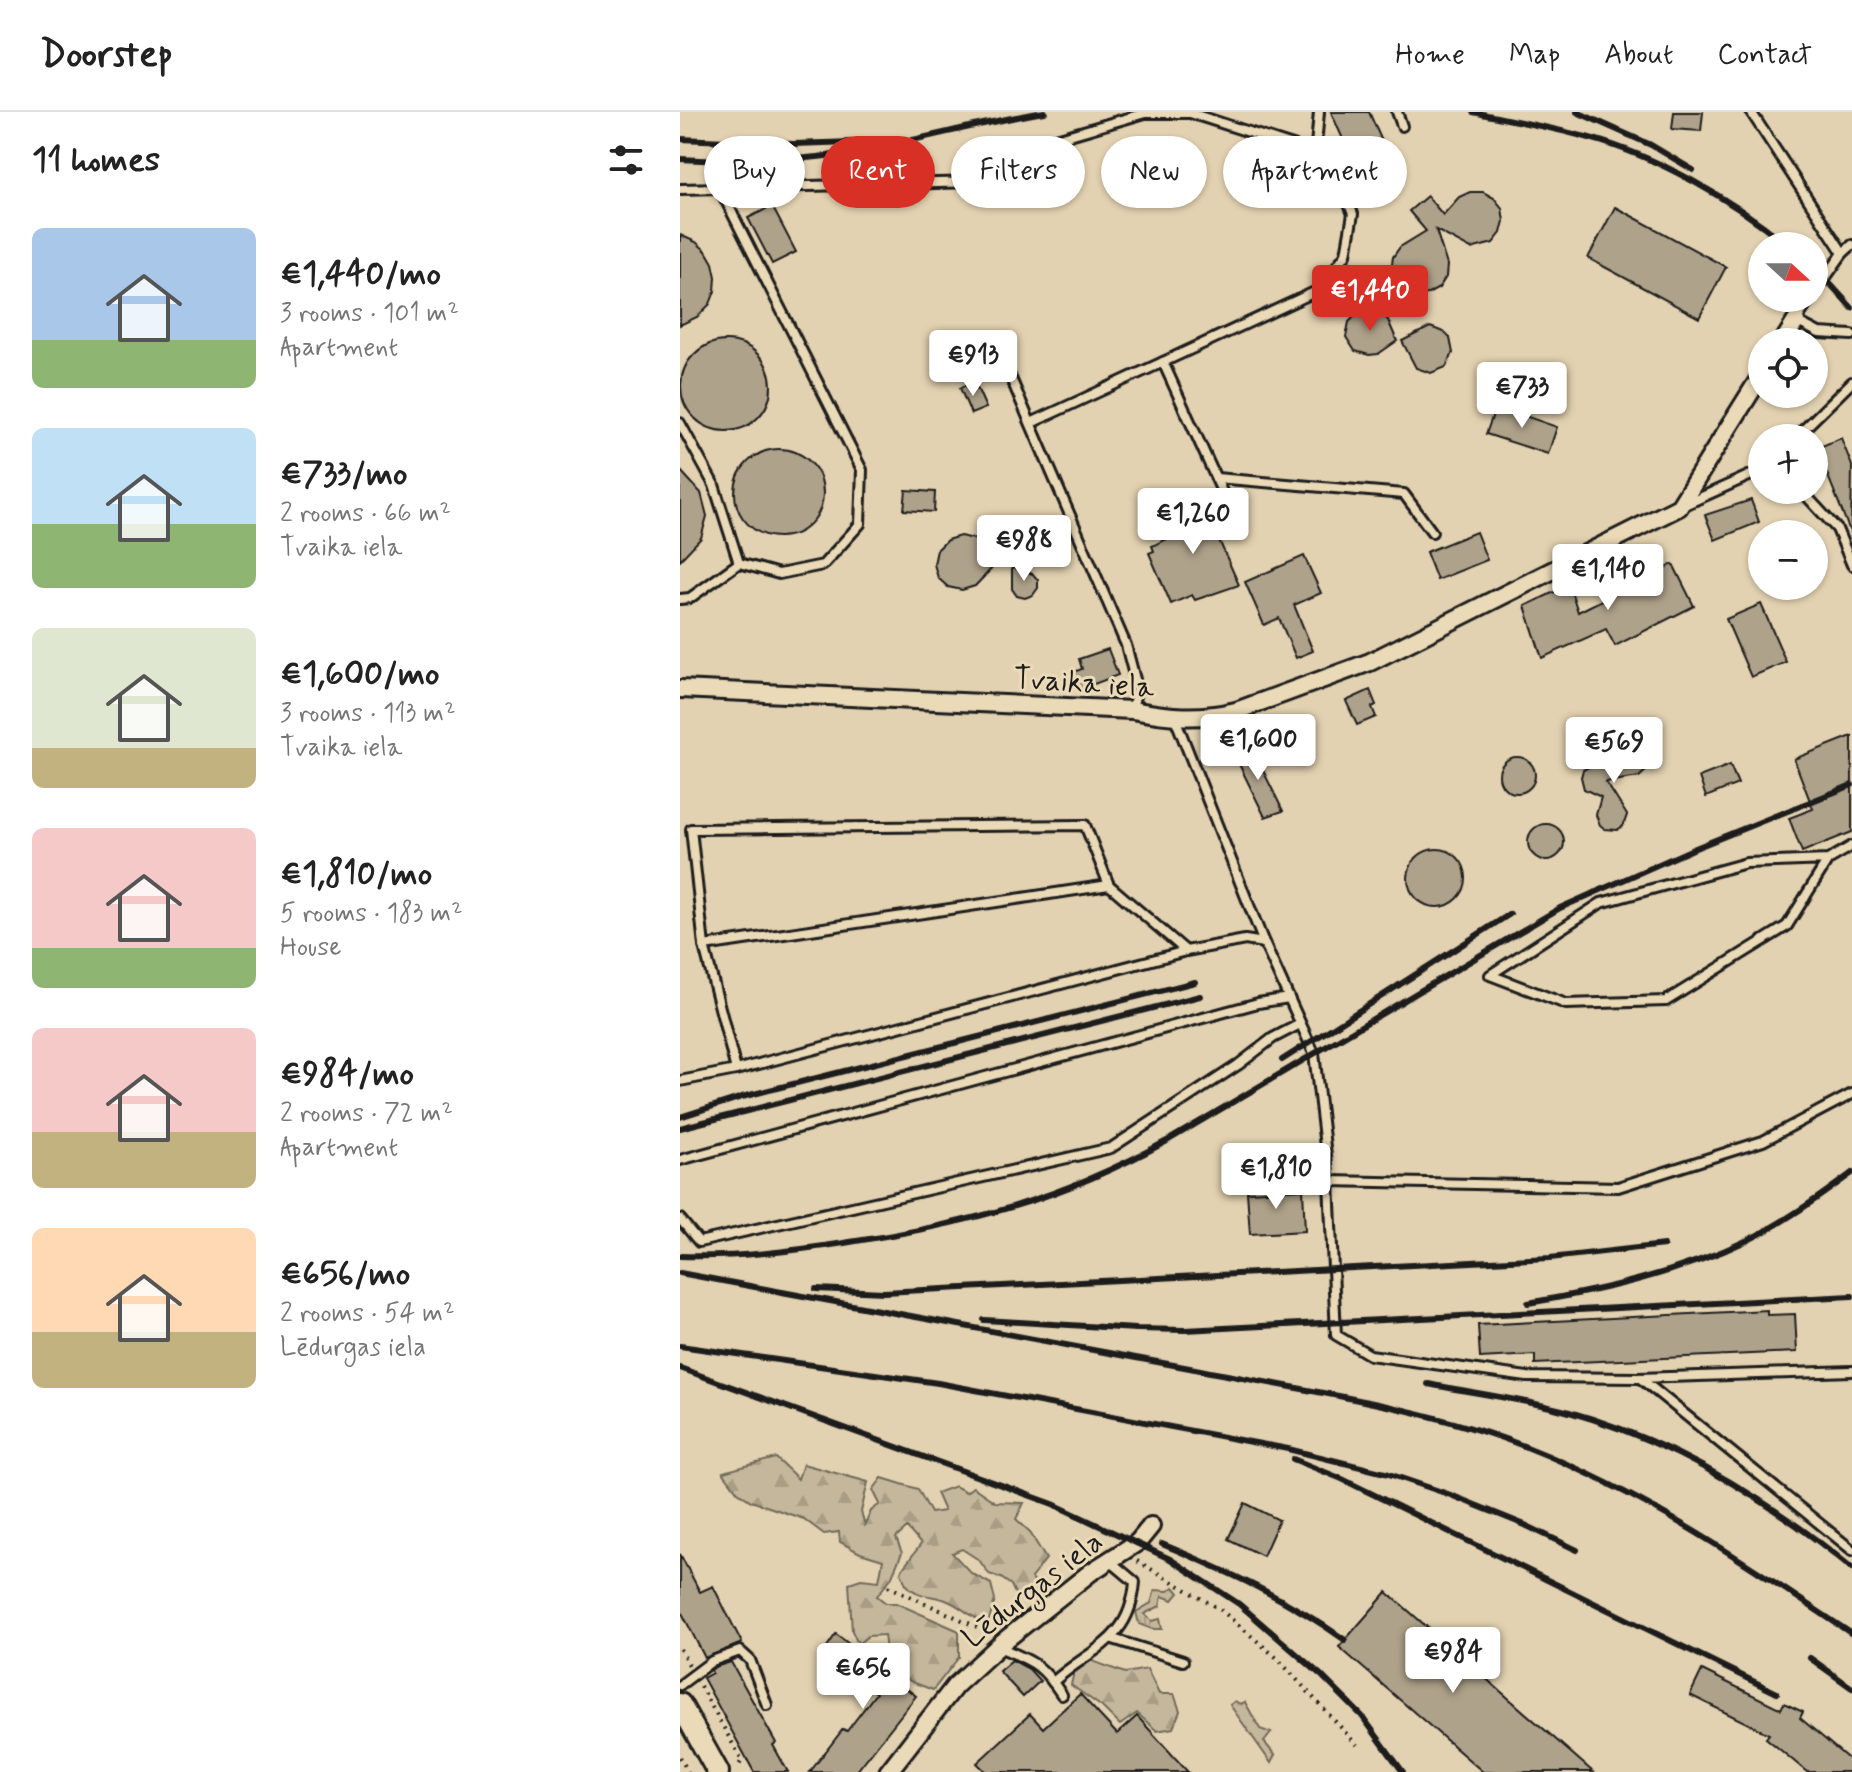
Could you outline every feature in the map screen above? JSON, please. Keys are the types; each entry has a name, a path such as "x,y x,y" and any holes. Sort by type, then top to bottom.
{"street":[{"path":"1792,328 1796,321"},
{"path":"1679,507 1748,396"},
{"name":"Tvaika iela","path":"680,689 1132,710 1175,718 1213,716 1236,711 1370,662 1679,507"},
{"name":"Lēdurgas iela","path":"888,1772 955,1686 1001,1644 1091,1572 1138,1542 1151,1526"},
{"path":"680,1704 718,1772"}],"lane":[{"path":"1317,136 1319,112"},
{"path":"1397,112 1402,126"},
{"path":"1751,112 1843,253"},
{"path":"805,187 980,182 1032,146 1145,113 1190,113 1262,136"},
{"path":"680,189 704,189"},
{"path":"730,208 862,470 860,524 823,565 779,574 739,563"},
{"path":"1031,423 1319,290 1346,254 1353,214 1351,208"},
{"path":"1828,274 1852,245"},
{"path":"1802,312 1796,321 1819,333 1852,335"},
{"path":"1163,362 1238,527"},
{"path":"1010,376 1126,645 1137,687 1132,710"},
{"path":"1809,424 1852,382"},
{"path":"680,423 714,485 739,563"},
{"path":"1679,507 1748,476"},
{"path":"1216,478 1404,494 1432,532"},
{"path":"1814,504 1837,529 1852,565"},
{"path":"680,599 690,598 739,563"},
{"path":"1175,718 1264,943 1314,1053 1329,1181 1336,1335 1370,1355 1527,1377 1639,1378 1852,1371"},
{"path":"736,1070 704,946 691,829 1085,825 1109,885 1186,951"},
{"path":"1828,860 1746,863 1601,903 1490,975 1566,1004 1666,1001 1787,926 1828,860 1852,846"},
{"path":"704,946 1109,885"},
{"path":"680,1081 736,1070 1186,951 1245,940 1264,943"},
{"path":"680,1160 1258,1003 1289,998"},
{"path":"680,1219 699,1242 1111,1148 1238,1065 1273,1038 1300,1024"},
{"path":"1329,1181 1618,1187 1763,1141 1852,1094"},
{"path":"1639,1378 1852,1550"},
{"path":"1053,1682 1113,1639 1124,1622 1134,1599 1135,1582 1115,1557"},
{"path":"1113,1639 1183,1661"},
{"path":"1001,1644 1037,1663 1062,1695"},
{"path":"680,1685 712,1661 740,1651 750,1660 767,1705"}],"path":[{"path":"1115,1557 1160,1573 1221,1610 1277,1658 1357,1745"},
{"path":"888,1586 976,1625 1001,1644"},
{"path":"680,1649 742,1760 736,1772"},
{"path":"680,1757 688,1772"}],"green space":[{"path":"776,1458 798,1479 803,1464 868,1482 861,1512 865,1525 871,1511 880,1504 873,1490 882,1478 918,1489 931,1513 944,1511 936,1493 955,1486 966,1492 973,1487 995,1502 1024,1503 1016,1519 1029,1531 1046,1559 1031,1578 1040,1589 1018,1600 1011,1585 989,1574 979,1560 962,1549 952,1553 971,1573 991,1584 995,1600 988,1624 948,1601 916,1592 906,1583 901,1571 921,1544 907,1528 896,1538 902,1553 891,1578 877,1596 886,1603 896,1603 959,1631 959,1657 933,1690 912,1682 888,1667 884,1635 868,1636 858,1644 852,1631 849,1583 861,1579 879,1581 883,1560 860,1553 840,1542 839,1532 824,1534 804,1519 751,1501 738,1492 723,1472"},
{"path":"1174,1587 1179,1593 1173,1600 1162,1596 1160,1606 1144,1614 1152,1621 1160,1619 1162,1629 1139,1624 1136,1612 1151,1603 1155,1590 1168,1591"},
{"path":"1084,1658 1125,1673 1147,1669 1159,1694 1174,1694 1180,1711 1173,1728 1157,1731 1137,1713 1120,1725 1102,1707 1071,1685 1074,1672"},
{"path":"1235,1701 1240,1704 1245,1702 1260,1729 1271,1733 1264,1742 1275,1755 1271,1763 1230,1705"}],"building":[{"path":"1331,112 1369,112 1380,136 1342,136"},
{"path":"1674,112 1703,112 1701,131 1672,129"},
{"path":"1470,192 1483,192 1494,198 1502,208 1504,221 1501,233 1493,243 1471,249 1436,230 1447,265 1446,277 1439,288 1428,294 1415,295 1403,291 1395,282 1391,270 1393,257 1400,247 1426,231 1409,211 1427,196 1443,215 1459,197"},
{"path":"1615,207 1726,267 1699,318 1588,258"},
{"path":"773,208 796,252 772,264 748,218"},
{"path":"680,235 696,242 706,251 716,277 710,304 697,317 680,325"},
{"path":"1368,309 1383,314 1397,341 1378,354 1355,351 1346,337 1349,322 1360,311"},
{"path":"1430,327 1450,338 1453,353 1446,367 1431,373 1416,368 1402,341"},
{"path":"726,341 743,345 758,354 767,369 771,386 767,403 758,418 743,427 726,431 709,427 694,418 685,403 681,386 685,369 694,354 709,345"},
{"path":"974,381 986,408 971,414 960,388"},
{"path":"1496,406 1557,427 1548,454 1486,434"},
{"path":"1841,438 1852,466 1851,534 1828,476 1828,443"},
{"path":"779,449 804,456 816,468 823,493 816,518 804,530 779,537 754,530 742,518 735,493 742,468 754,456"},
{"path":"680,470 701,493 707,516 701,538 680,560"},
{"path":"906,490 935,492 934,512 904,510"},
{"path":"1198,493 1239,585 1195,600 1192,595 1171,604 1149,553 1154,551 1152,546 1184,531 1173,504"},
{"path":"1748,501 1748,504 1752,504 1758,520 1748,520 1748,526 1715,540 1705,515"},
{"path":"1476,532 1487,560 1437,580 1426,552"},
{"path":"960,536 974,539 998,562 975,586 962,590 948,587 938,578 934,564 937,550 947,540"},
{"path":"1304,556 1321,593 1294,605 1313,651 1296,658 1279,618 1264,625 1245,582"},
{"path":"1673,564 1694,606 1615,646 1606,629 1542,658 1525,606 1569,585 1578,612"},
{"path":"1012,567 1033,574 1038,580 1038,588 1033,595 1025,598 1017,596 1012,589"},
{"path":"1761,604 1786,662 1751,677 1726,619"},
{"path":"1108,649 1118,675 1078,690 1071,673 1082,669 1079,659"},
{"path":"1370,690 1376,705 1372,707 1376,717 1357,725 1346,701"},
{"path":"1852,736 1852,832 1802,852 1789,818 1813,809 1794,759"},
{"path":"1252,748 1283,811 1265,817 1234,754"},
{"path":"1639,748 1648,757 1648,769 1639,777 1606,782 1627,815 1623,826 1617,830 1605,829 1596,815 1601,797 1584,789 1583,770 1594,764 1611,769 1623,752"},
{"path":"1517,757 1530,762 1535,775 1530,788 1517,793 1504,788 1499,775 1504,762"},
{"path":"1730,765 1738,784 1706,797 1699,777"},
{"path":"1546,824 1559,829 1564,842 1559,855 1546,860 1533,855 1528,842 1533,829"},
{"path":"1437,849 1458,857 1466,878 1458,899 1437,907 1416,899 1408,878 1416,857"},
{"path":"1303,1189 1305,1231 1250,1234 1247,1192"},
{"path":"1767,1310 1767,1315 1795,1314 1797,1352 1535,1364 1535,1355 1480,1358 1478,1325"},
{"path":"1245,1503 1279,1520 1263,1556 1228,1539"},
{"path":"680,1554 700,1592 713,1586 742,1643 705,1658 680,1609"},
{"path":"1387,1592 1593,1772 1483,1772 1339,1647"},
{"path":"836,1634 916,1696 856,1772 810,1772 876,1693 822,1654"},
{"path":"1012,1660 1029,1669 1040,1681 1023,1697 999,1671"},
{"path":"731,1662 776,1743 773,1745 788,1772 754,1772 703,1678 715,1667"},
{"path":"1702,1670 1781,1709 1784,1703 1803,1712 1800,1718 1852,1762 1852,1772 1807,1772 1766,1738 1769,1734 1690,1695"},
{"path":"1080,1694 1117,1734 1137,1716 1188,1772 986,1772 977,1763 1030,1714 1043,1728"}],"railway":[{"path":"680,159 757,161 834,155 1045,112"},
{"path":"1473,112 1586,137 1640,155 1693,181 1771,232"},
{"path":"1577,112 1651,145 1693,170"},
{"path":"680,139 821,143"},
{"path":"1828,281 1852,308"},
{"path":"680,1256 765,1253 893,1235 1013,1206 1090,1179 1167,1141 1560,908 1693,849 1852,785"},
{"path":"1282,1060 1510,914"},
{"path":"680,1117 742,1097 1195,982"},
{"path":"680,1128 1200,996"},
{"path":"1528,1303 1641,1279 1722,1252 1775,1225 1852,1173"},
{"path":"816,1289 884,1292 1550,1258 1664,1245"},
{"path":"680,1273 1322,1393 1406,1410 1489,1433 1572,1466 1655,1509 1852,1634"},
{"path":"984,1320 1185,1330 1852,1296"},
{"path":"680,1346 938,1383 1288,1449 1389,1474 1448,1494 1577,1550"},
{"path":"680,1368 1053,1504 1170,1559 1239,1604 1321,1675 1362,1716 1403,1772"},
{"path":"1428,1384 1566,1411 1643,1438 1717,1474 1787,1518 1852,1568"},
{"path":"1293,1459 1342,1479 1777,1693"},
{"path":"1162,1544 1256,1587 1345,1640"},
{"path":"1810,1658 1852,1688"}]}
